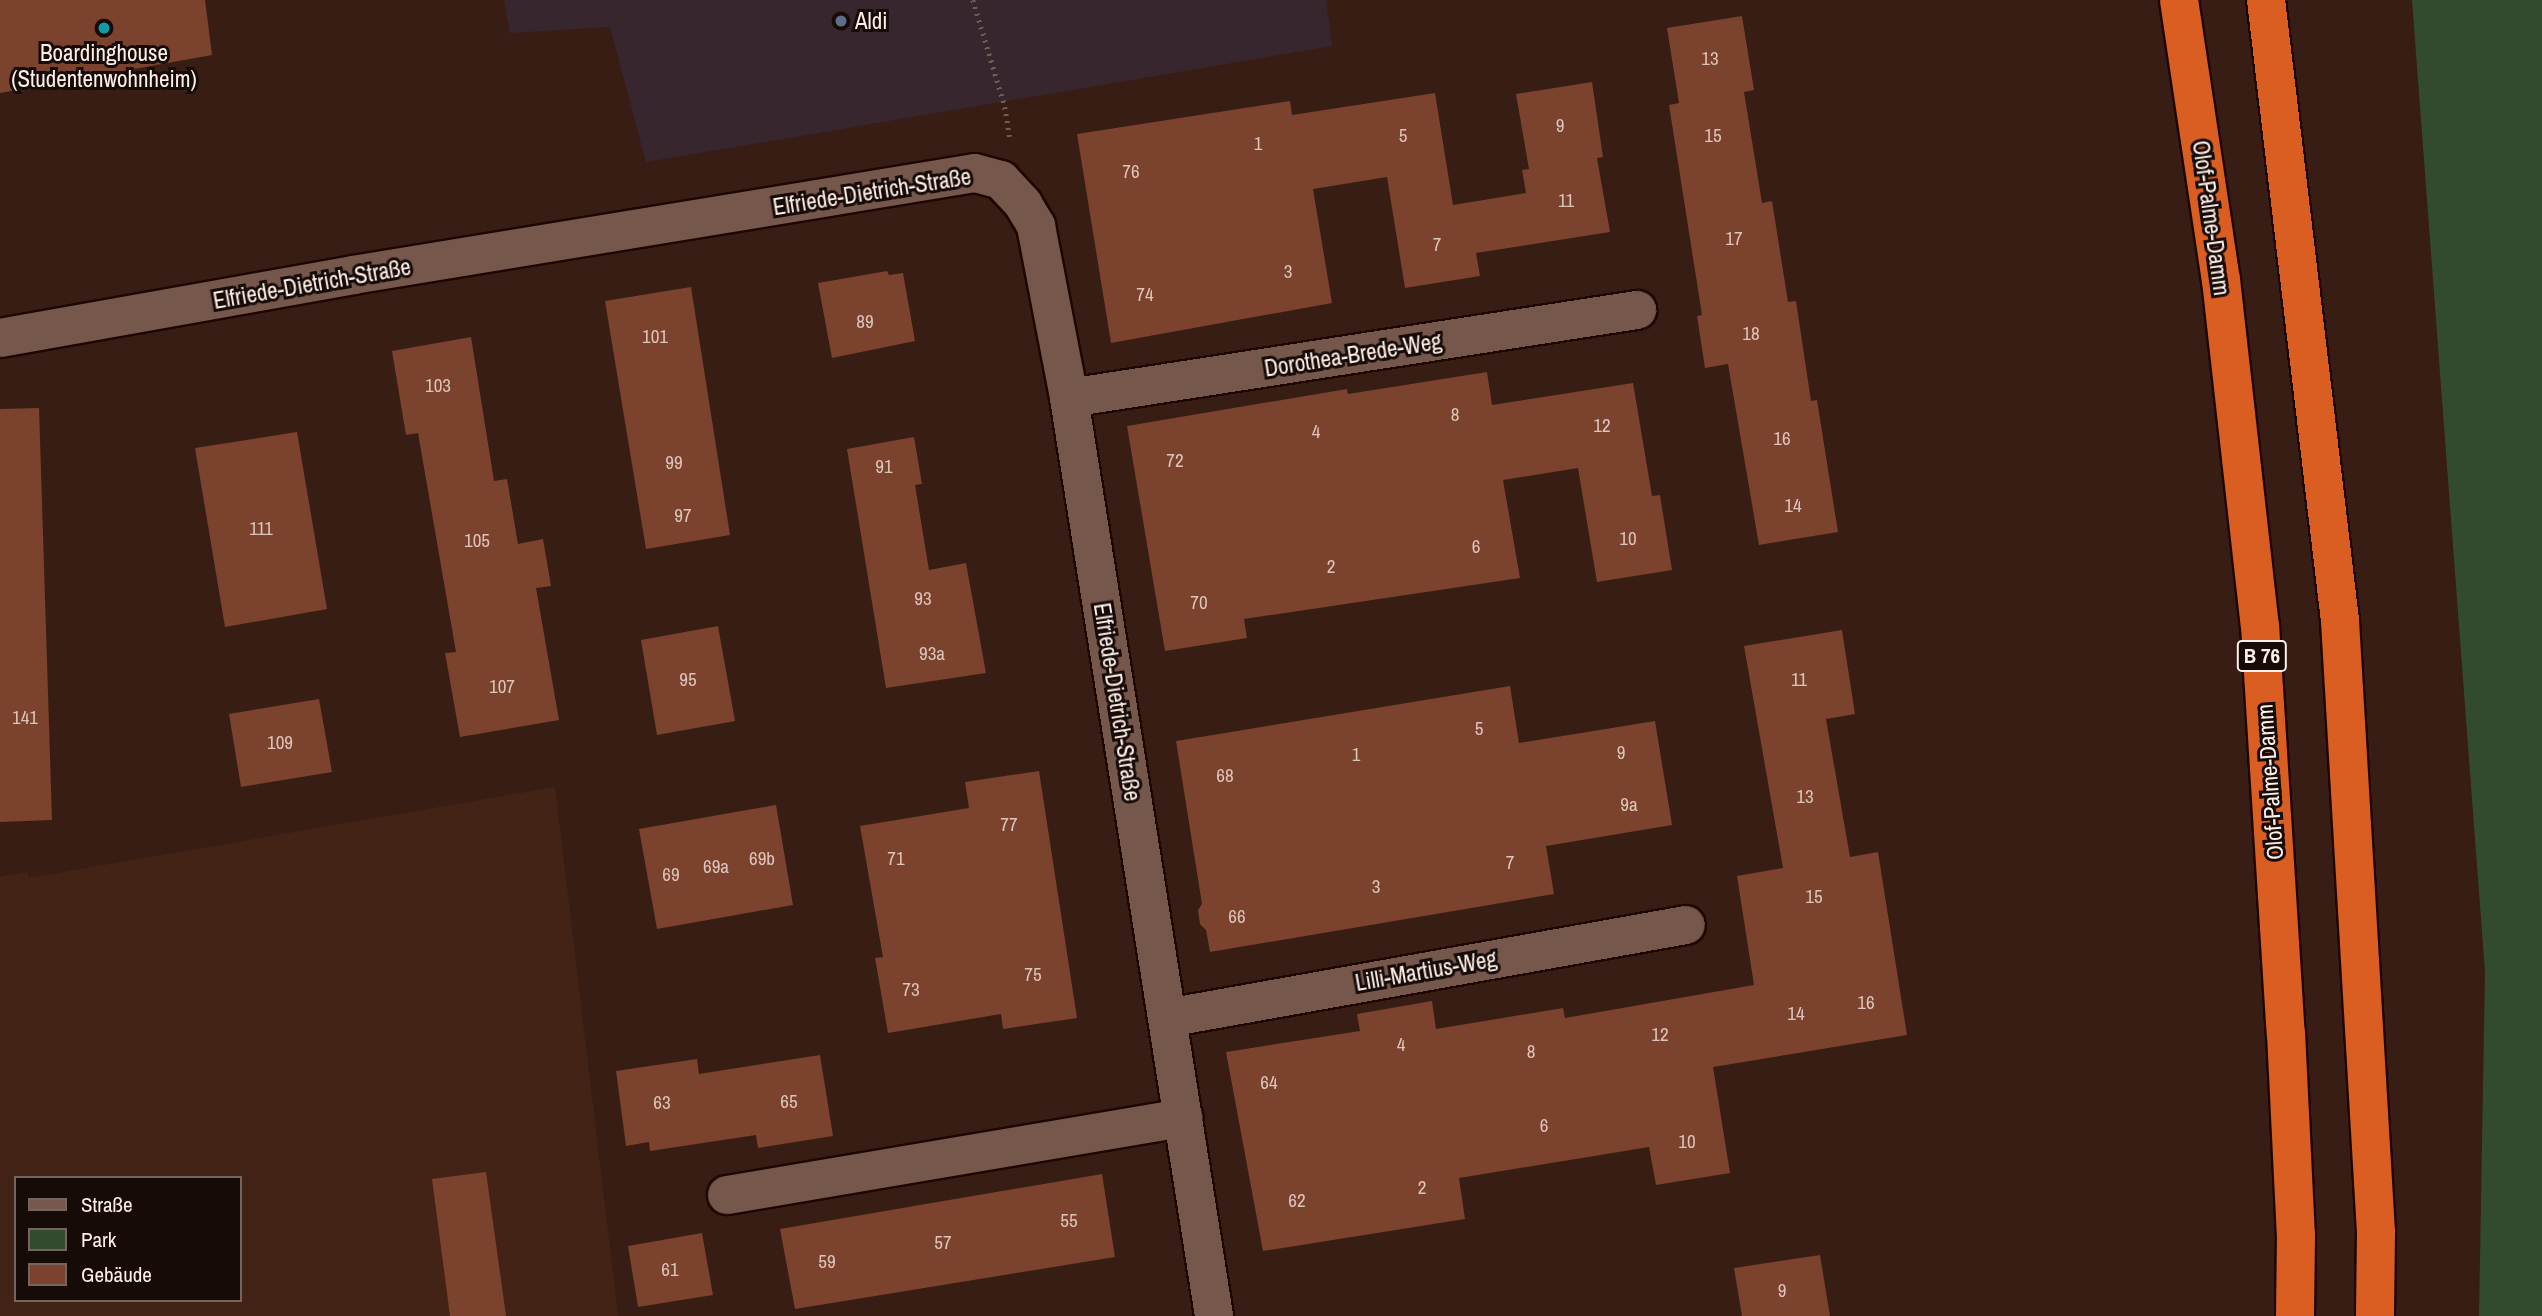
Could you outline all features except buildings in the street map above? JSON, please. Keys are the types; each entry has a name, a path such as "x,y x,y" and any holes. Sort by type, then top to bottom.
{"highway":[{"name":"Olof-Palme-Damm","path":"2179,0 2221,280 2260,625 2287,1046 2296,1235 2295,1316"},
{"path":"2266,0 2340,621 2376,1232 2375,1316"}],"street":[{"name":"Elfriede-Dietrich-Straße","path":"0,338 353,275 975,173 1001,180 1023,204 1037,226 1069,398 1214,1316"},
{"name":"Dorothea-Brede-Weg","path":"1069,398 1637,310"},
{"name":"Lilli-Martius-Weg","path":"1167,1017 1686,925"},
{"path":"727,1195 1184,1118"}],"path":[{"path":"972,0 1009,121 1011,156 1001,180"}],"shaded area":[{"path":"504,0 1326,0 1332,46 646,162 610,27 510,33"},
{"path":"555,787 618,1316 0,1316 0,877 27,872 29,878"}],"green space":[{"path":"2412,0 2542,0 2542,1316 2479,1316 2485,972"}],"place":[{"name":"Aldi","path":"841,21"},
{"name":"Boardinghouse (Studentenwohnheim)","path":"104,28"}]}
